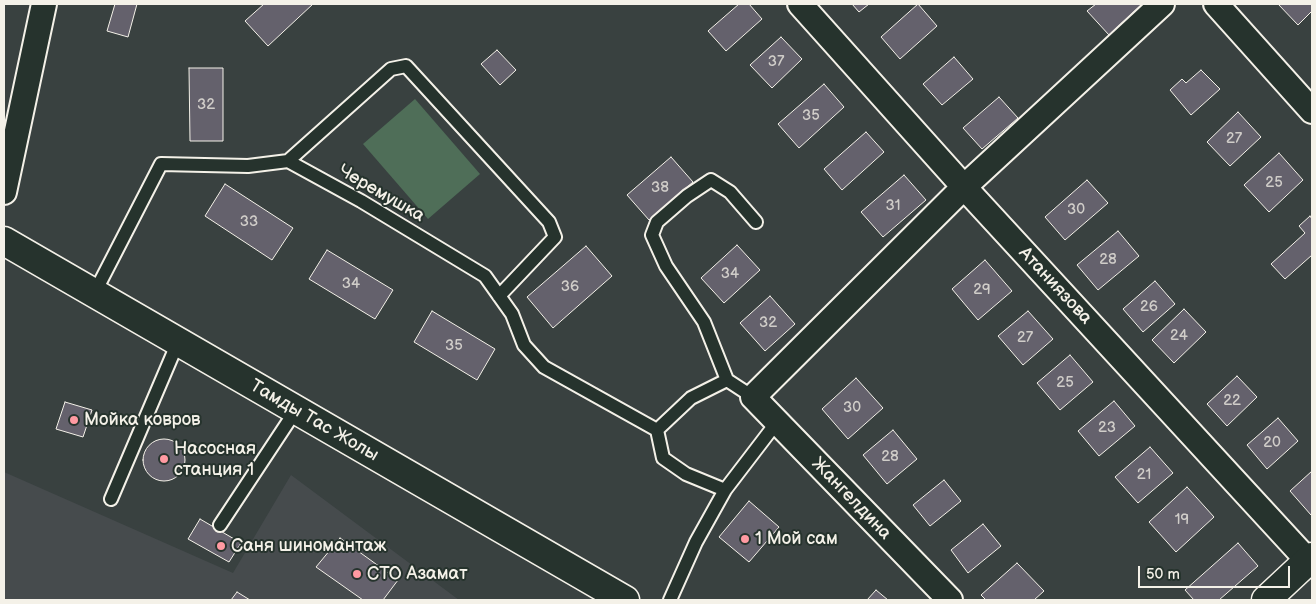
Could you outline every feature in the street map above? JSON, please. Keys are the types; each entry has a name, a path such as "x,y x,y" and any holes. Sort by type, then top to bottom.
{"main road":[{"name":"Тамды Тас Жолы","path":"4,242 625,600"},
{"path":"1266,600 1311,561"}],"street":[{"path":"4,192 44,4"},
{"name":"Атаниязова","path":"800,4 964,188 1311,561"},
{"path":"753,397 964,188 1162,4"},
{"path":"1216,4 1312,111"},
{"name":"Жангелдина","path":"753,397 950,600"}],"lane":[{"path":"94,294 161,164 248,166 288,161 391,69 406,66 548,222 554,237 500,296"},
{"name":"Черемушка","path":"288,161 361,201 485,276 512,314 524,346 544,367 657,430"},
{"path":"753,397 727,380 704,322 666,266 652,235 657,222 687,196 711,180 730,192 756,222"},
{"path":"111,499 178,342"},
{"path":"725,490 686,474 663,458 657,430 691,398 727,380"},
{"path":"220,525 296,410"},
{"path":"670,600 696,542 725,490 777,422"}],"shaded area":[{"path":"4,472 233,573 291,475 459,600 4,600"}],"green space":[{"path":"415,99 480,174 428,219 363,144"}],"building":[{"path":"115,4 137,4 128,37 107,31"},
{"path":"264,4 313,4 268,46 245,21"},
{"path":"739,4 749,4 762,19 726,51 708,31"},
{"path":"852,4 869,4 859,12"},
{"path":"918,4 937,26 900,59 881,37"},
{"path":"1096,4 1142,4 1109,35 1087,11"},
{"path":"1278,4 1312,4 1312,11 1298,25"},
{"path":"781,37 802,59 772,88 750,65"},
{"path":"497,50 516,70 500,85 481,64"},
{"path":"954,57 973,79 942,105 923,84"},
{"path":"189,68 223,68 223,141 190,141"},
{"path":"1201,70 1220,89 1191,115 1170,90 1182,79 1186,83"},
{"path":"824,84 844,107 799,148 778,124"},
{"path":"999,97 1018,118 982,149 963,128"},
{"path":"1238,112 1261,137 1230,166 1207,142"},
{"path":"866,132 884,152 842,190 824,169"},
{"path":"1279,153 1303,180 1269,212 1244,185"},
{"path":"671,157 693,182 649,220 627,195"},
{"path":"904,175 926,200 883,237 861,212"},
{"path":"1087,180 1108,203 1065,240 1045,217"},
{"path":"225,184 293,228 272,260 205,216"},
{"path":"1310,216 1312,219 1312,255 1285,279 1271,264 1305,233 1299,226"},
{"path":"1118,231 1139,256 1098,290 1077,265"},
{"path":"737,245 760,270 724,303 701,278"},
{"path":"586,246 612,276 553,328 527,297"},
{"path":"327,250 393,290 375,319 309,279"},
{"path":"985,260 1012,291 978,320 952,289"},
{"path":"1155,281 1175,304 1143,332 1123,309"},
{"path":"770,296 795,324 765,351 740,323"},
{"path":"1184,309 1206,332 1174,363 1152,340"},
{"path":"432,311 495,349 477,380 414,342"},
{"path":"1028,311 1053,339 1023,365 998,336"},
{"path":"1070,355 1093,382 1060,410 1037,383"},
{"path":"1237,376 1257,397 1227,426 1207,404"},
{"path":"856,378 883,408 848,439 822,409"},
{"path":"1114,401 1135,426 1099,456 1078,431"},
{"name":"Мойка ковров","path":"65,402 92,410 83,437 56,429"},
{"path":"1278,418 1298,441 1267,469 1247,445"},
{"path":"893,430 917,459 887,484 863,455"},
{"name":"Насосная станция 1","path":"160,439 168,439 179,445 185,460 179,475 168,481 160,481 149,475 143,464 143,456 149,445"},
{"path":"1150,447 1173,473 1138,503 1115,477"},
{"path":"1312,471 1312,514 1311,515 1290,491"},
{"path":"944,480 961,501 930,526 913,505"},
{"path":"1187,487 1214,517 1176,552 1149,522"},
{"path":"749,501 779,527 749,562 719,537"},
{"path":"200,519 241,543 229,562 188,539"},
{"path":"983,524 1001,546 968,573 951,550"},
{"name":"СТО Азамат","path":"340,538 398,580 383,600 363,600 316,567"},
{"path":"1238,543 1258,566 1219,600 1194,600 1185,590"},
{"path":"1017,563 1044,591 1034,600 986,600 981,595"},
{"path":"876,590 888,600 867,600"},
{"path":"237,592 250,600 231,600"}],"place":[{"name":"Мойка ковров","path":"74,420"},
{"name":"Насосная станция 1","path":"164,459"},
{"name":"1 Мой сам","path":"745,539"},
{"name":"Саня шиномантаж","path":"221,546"},
{"name":"СТО Азамат","path":"357,574"}]}
